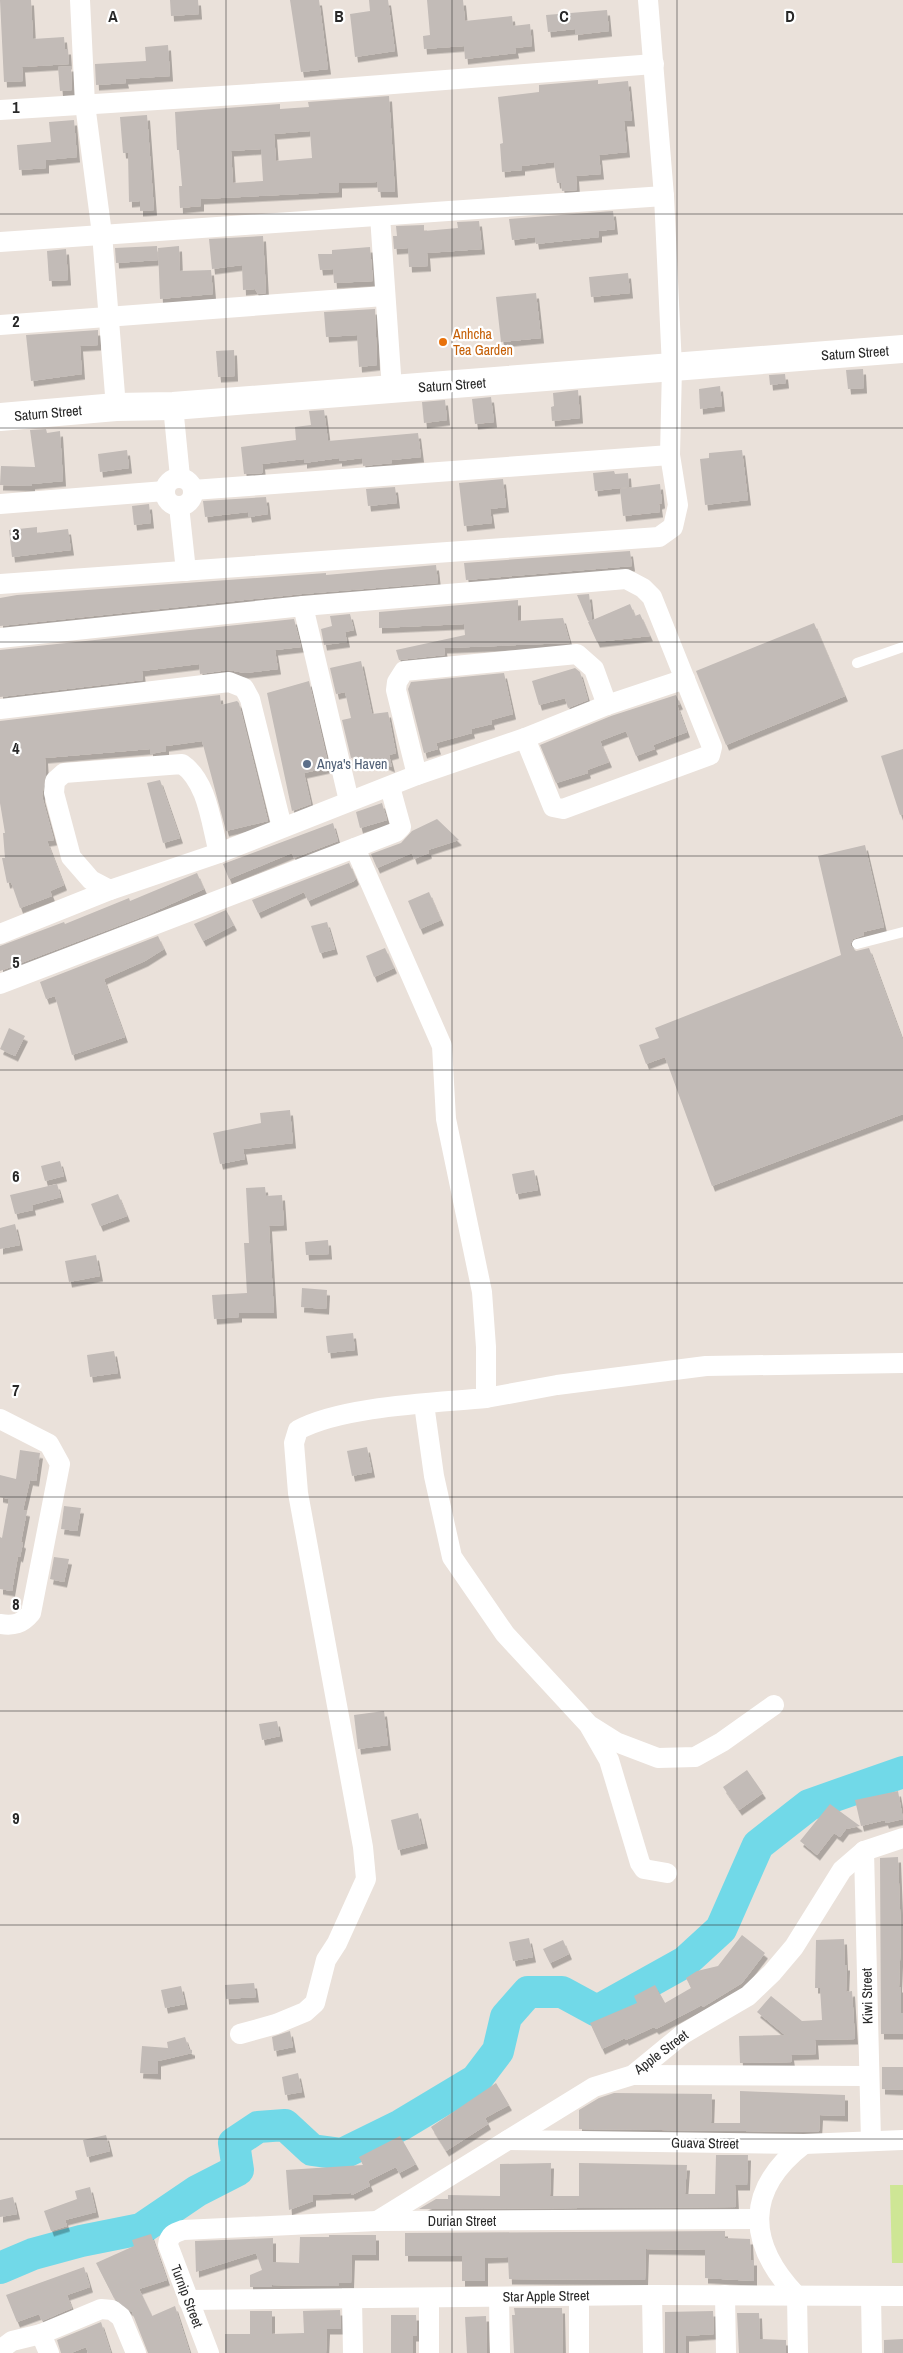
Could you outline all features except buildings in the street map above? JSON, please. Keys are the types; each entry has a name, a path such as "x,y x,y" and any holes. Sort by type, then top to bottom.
{"street":[{"path":"80,0 86,104 102,234 116,407"},
{"path":"0,584 659,536 673,527 678,505 670,455 672,367 664,196 648,0"},
{"path":"0,110 329,89 654,64"},
{"path":"0,242 664,196"},
{"path":"380,216 384,296 392,389"},
{"path":"0,325 384,296"},
{"name":"Saturn Street","path":"0,417 116,407 173,406 903,349"},
{"path":"173,406 186,484 188,503 179,506 169,502 165,492 169,481 186,484 670,455"},
{"path":"0,504 165,492"},
{"path":"179,506 186,571"},
{"path":"0,638 303,606 626,579 643,588 652,597 710,739 712,747 710,755 563,809 553,807 550,802 525,738"},
{"path":"303,606 349,801"},
{"path":"417,775 396,690 404,671 577,654 594,669 607,704"},
{"path":"0,933 110,890 218,853 417,775 525,738 607,704 685,679"},
{"path":"0,709 229,682 244,688 250,699 282,827"},
{"path":"110,890 90,880 71,857 54,793 55,782 64,772 182,764 193,771 201,784 218,853"},
{"path":"0,984 355,848 401,827 390,787"},
{"path":"355,848 442,1046 446,1119 482,1292 486,1347 486,1398"},
{"path":"240,2034 276,2024 305,2012 314,2003 326,1960 337,1944 366,1879 363,1847 298,1493 294,1443 298,1430 315,1421 379,1409 486,1398 557,1385 706,1366 903,1363"},
{"path":"424,1404 434,1476 452,1557 505,1634 590,1725 616,1742 658,1758 696,1757 722,1742 774,1705"},
{"path":"0,1419 49,1444 60,1464 31,1613 24,1622 10,1626 0,1624"},
{"path":"590,1725 609,1760 640,1864 644,1869 667,1873"},
{"name":"Apple Street","path":"377,2221 594,2087 633,2075 683,2034 748,1996 772,1974 794,1947 842,1870 864,1851 903,1838"},
{"name":"Kiwi Street","path":"864,1851 871,2140"},
{"path":"633,2075 869,2076"},
{"name":"Guava Street","path":"508,2140 804,2144 903,2140"},
{"path":"798,2353 797,2296 780,2279 768,2261 761,2240 759,2219 762,2197 771,2176 786,2158 804,2144"},
{"name":"Durian Street","path":"169,2239 174,2233 183,2230 377,2221 759,2219"},
{"name":"Turnip Street","path":"169,2239 170,2251 209,2353"},
{"path":"652,2295 653,2353"},
{"name":"Star Apple Street","path":"188,2300 652,2295 903,2296"},
{"path":"725,2295 726,2353"},
{"path":"579,2296 579,2353"},
{"path":"871,2296 872,2353"},
{"path":"499,2297 500,2353"},
{"path":"352,2298 353,2353"},
{"path":"429,2353 430,2298"},
{"path":"0,2350 12,2341 41,2334 101,2309 112,2310 121,2317 136,2353"},
{"path":"41,2334 48,2353"}],"lane":[{"path":"857,663 903,648"},
{"path":"857,944 903,932"}],"green space":[{"path":"890,2185 903,2185 903,2263 892,2263"}],"waterway":[{"path":"0,2268 33,2254 81,2241 141,2229 197,2191 238,2170 234,2143 258,2127 285,2125 312,2150 342,2154 401,2125 476,2080 498,2051 506,2017 528,1992 562,1992 597,2011 685,1962 721,1929 758,1845 809,1805 903,1772"}],"place":[{"name":"Anhcha Tea Garden","path":"443,342"},
{"name":"Anya's Haven","path":"307,764"}]}
